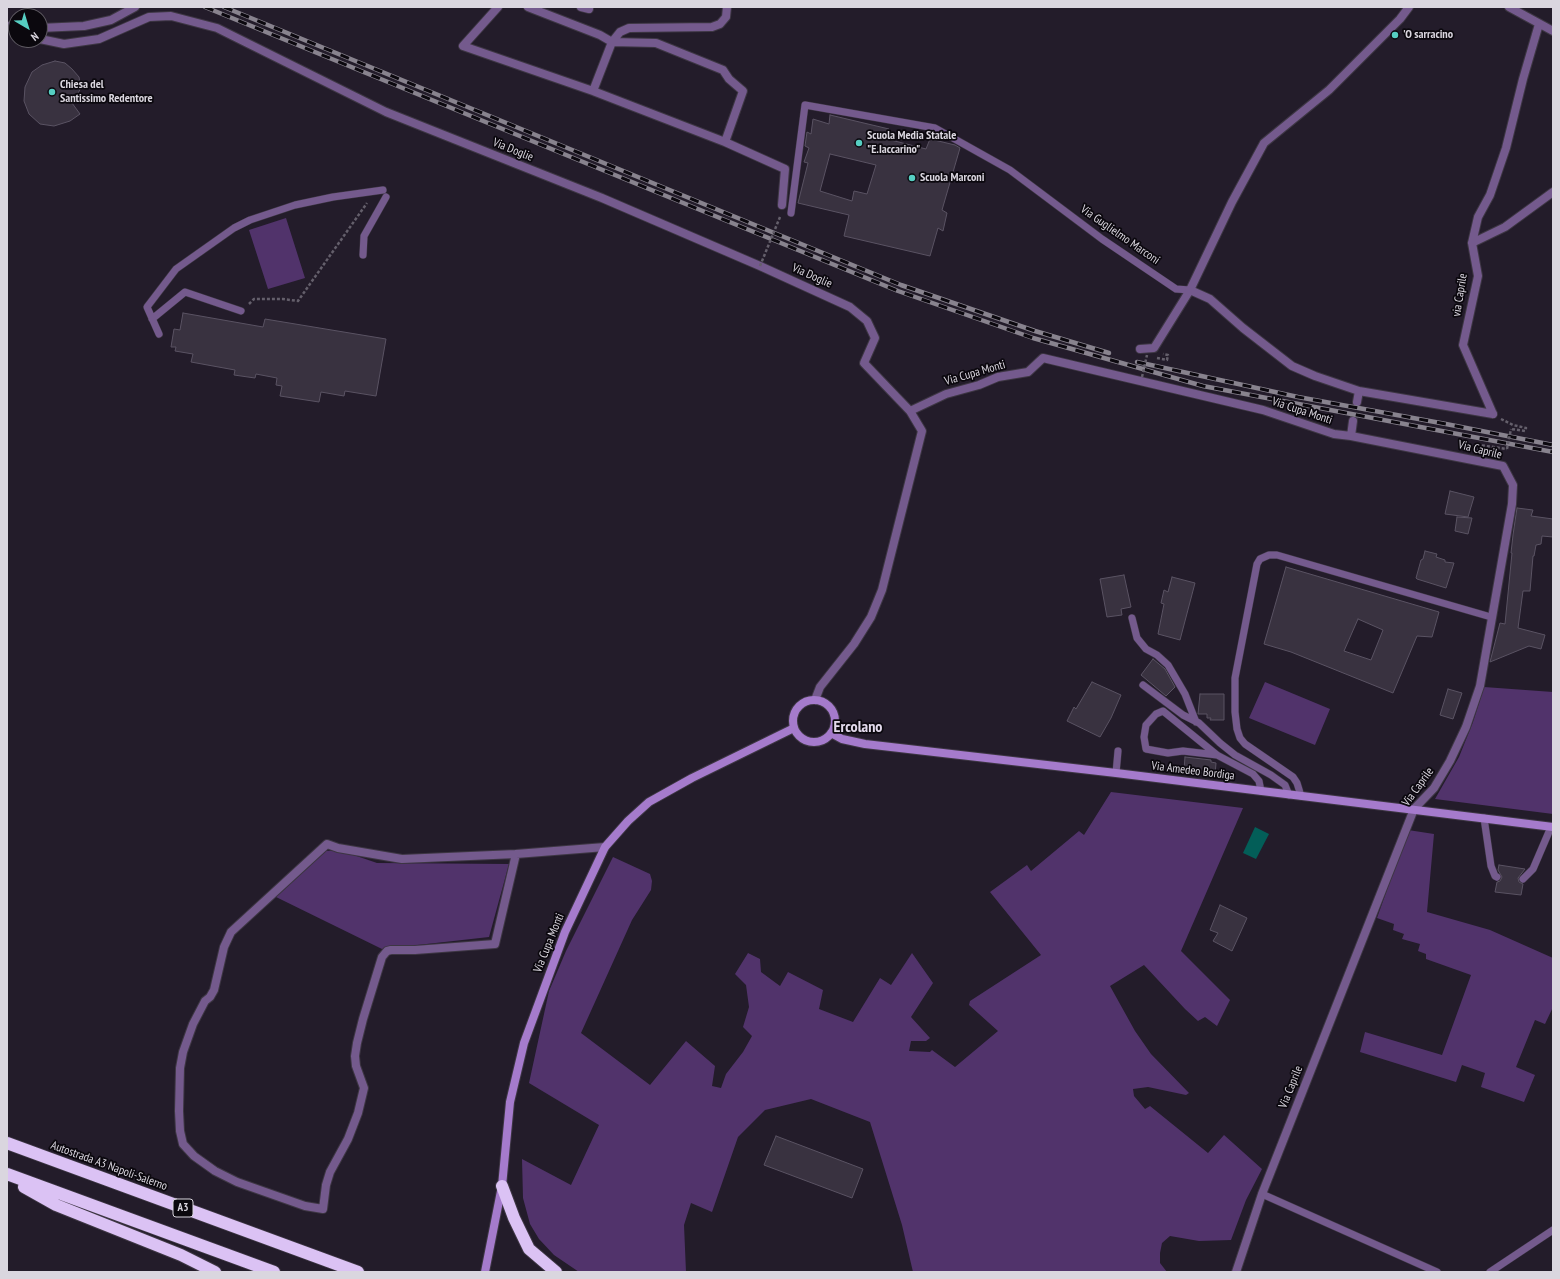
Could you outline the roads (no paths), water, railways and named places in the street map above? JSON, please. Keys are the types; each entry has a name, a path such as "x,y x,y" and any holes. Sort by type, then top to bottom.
{"highway":[{"name":"Autostrada A3 Napoli-Salerno","path":"7,1143 358,1272"},
{"path":"7,1176 56,1205 181,1255 215,1272"},
{"name":"A3","path":"7,1176 274,1272"},
{"path":"502,1186 514,1218 529,1249 556,1272"}],"street":[{"path":"48,28 84,26 111,20 135,7"},
{"path":"498,7 463,46 593,91 725,142 785,169 782,205"},
{"path":"528,7 600,35 612,42 656,43 723,70 729,79 743,91 725,142"},
{"path":"581,7 589,9 589,7"},
{"path":"593,91 612,42 620,32 629,28 712,27 720,24 726,17 727,7"},
{"path":"1140,349 1154,348 1190,290 1232,202 1264,143 1329,90 1400,19 1409,7"},
{"path":"1508,7 1553,31"},
{"name":"Via Doglie","path":"48,41 64,44 99,39 149,17 171,16 217,28 386,112 602,198 760,266 850,307 867,321 875,338 864,362 910,410"},
{"name":"via Caprile","path":"1190,290 1210,299 1243,328 1292,366 1315,376 1359,391 1493,414 1463,345 1478,276 1472,243 1478,217 1490,195 1506,148 1523,79 1539,24"},
{"path":"1472,243 1505,227 1553,192"},
{"name":"Via Cupa Monti","path":"910,410 946,394 979,385 998,377 1028,372 1043,358 1263,410 1334,434 1351,436"},
{"path":"1357,402 1359,391"},
{"path":"815,700 820,687 854,644 871,617 882,590 922,431 910,410"},
{"path":"1351,436 1353,421"},
{"name":"Via Caprile","path":"1236,1272 1262,1194 1414,809 1434,788 1450,761 1466,727 1480,686 1512,504 1513,485 1503,466 1351,436"},
{"path":"815,700 830,707 834,714 835,722 828,737 821,742 813,743 798,736 794,728 793,721 794,713 799,706 806,702 815,700"},
{"name":"Via Cupa Monti","path":"486,1272 502,1186 510,1102 524,1043 565,932 605,847 628,821 649,802 692,778 794,728"},
{"name":"Via Amedeo Bordiga","path":"831,733 842,739 865,744 1414,809 1552,827"},
{"path":"516,854 495,944 415,950 391,950 387,951 382,957 363,1019 355,1056 356,1066 364,1088 358,1113 348,1139 330,1172 326,1185 323,1209 305,1206 237,1182 215,1171 194,1156 182,1144 179,1110 180,1068 183,1052 193,1024 205,1001 210,997 214,990 224,947 231,932 327,844 338,848 402,859 516,854 605,847"}],"lane":[{"name":"Via Guglielmo Marconi","path":"791,213 805,105 935,128 1010,170 1102,239 1176,289 1190,290"},
{"path":"158,334 147,307 176,269 234,228 250,220 295,205 333,197 385,194 364,236 363,255"},
{"path":"152,319 185,292 241,311"},
{"path":"1301,796 1297,783 1293,777 1245,744 1240,738 1237,729 1235,712 1235,678 1257,564 1260,559 1269,555 1277,555 1491,617"},
{"path":"1132,618 1137,638 1146,649 1168,665 1185,694 1196,722"},
{"path":"1143,685 1183,715 1196,722 1235,755 1271,774 1285,785 1289,795"},
{"path":"1217,755 1182,751 1168,753 1146,749 1144,737 1146,725 1156,714 1163,711 1217,755 1252,774 1259,781 1261,791"},
{"path":"1116,773 1118,751"},
{"path":"1484,818 1491,866 1495,876 1497,877"},
{"path":"1523,879 1533,869 1552,827"},
{"path":"1262,1194 1437,1272"},
{"path":"1490,1272 1553,1230"}],"tunnel":[{"path":"1353,421 1357,402"}],"railway":[{"path":"205,7 898,291 1033,338 1203,386 1553,452"},
{"path":"224,7 901,285 1035,331 1109,353"},
{"path":"1137,362 1298,397 1553,445"}],"place":[{"name":"'O sarracino","path":"1395,35"},
{"name":"Chiesa del Santissimo Redentore","path":"52,92"},
{"name":"Scuola Media Statale \"E.Iaccarino\"","path":"859,143"},
{"name":"Scuola Marconi","path":"912,178"}],"district":[{"name":"Ercolano","path":"858,727"}]}
